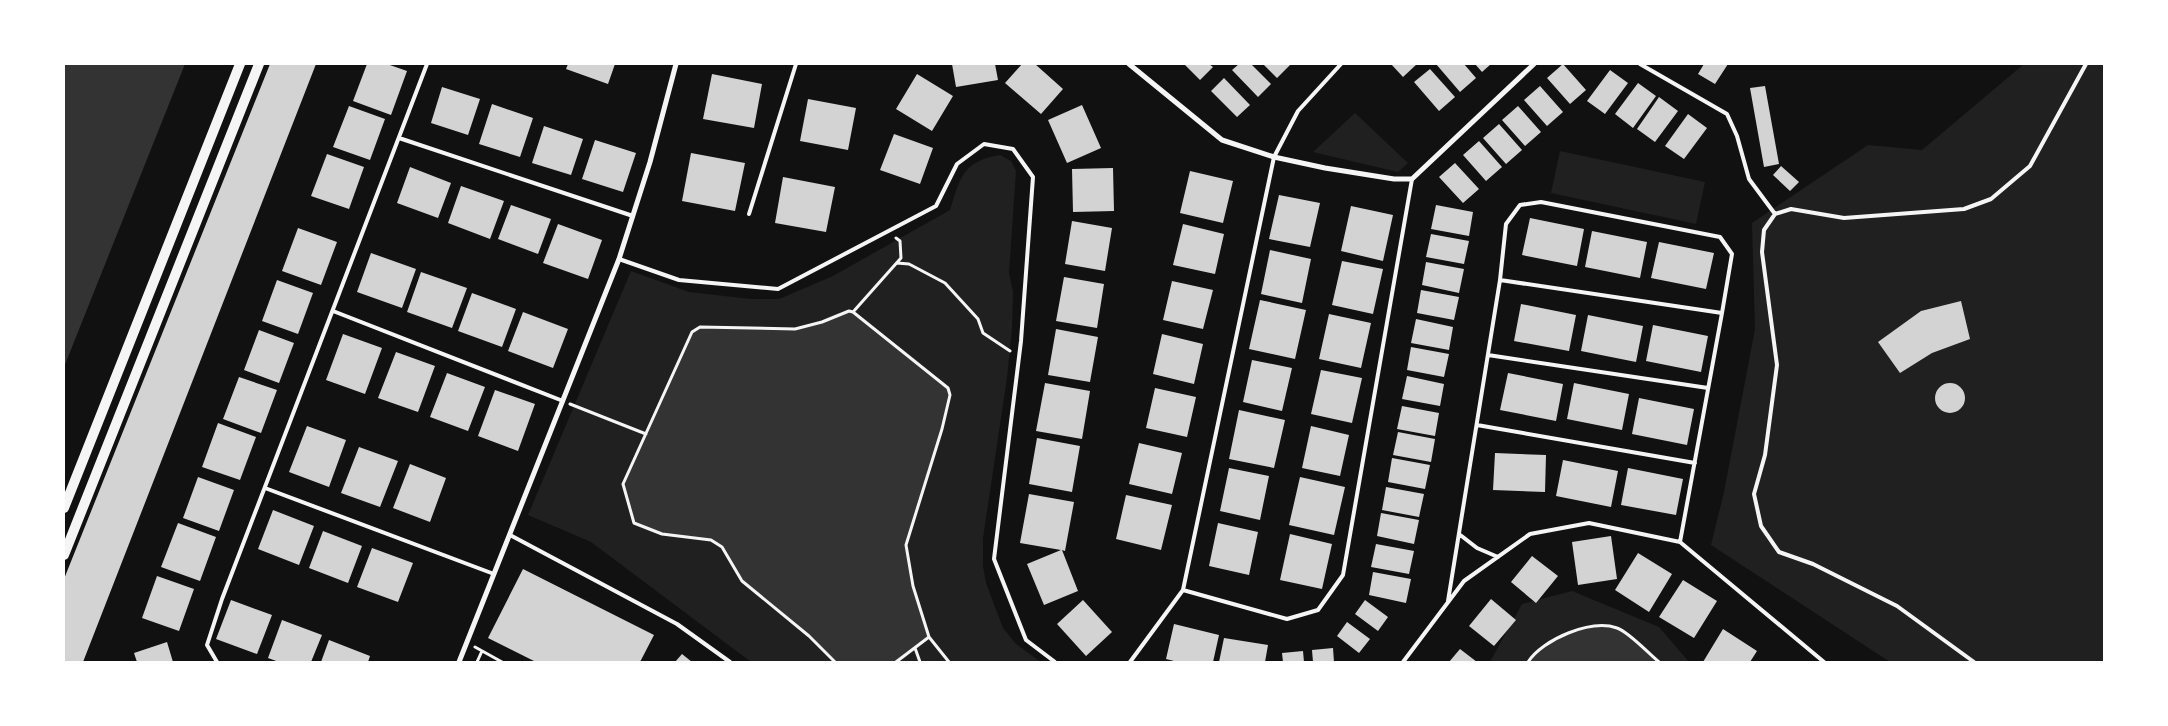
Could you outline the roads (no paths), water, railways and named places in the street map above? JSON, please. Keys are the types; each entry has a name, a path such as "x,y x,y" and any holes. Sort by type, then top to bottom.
{"main road":[{"path":"64,508 240,64"},
{"path":"64,555 259,64"}],"street":[{"path":"460,662 619,259 676,64"},
{"path":"1129,64 1222,140 1274,157 1325,168 1394,179 1412,179 1534,64"}],"lane":[{"path":"217,662 207,645 265,488 428,64"},
{"path":"749,214 796,64"},
{"path":"1130,662 1183,590 1274,157 1298,111 1341,64"},
{"path":"1640,64 1727,114 1737,136 1749,179 1775,214"},
{"path":"1974,662 1897,606 1813,564 1780,552 1761,526 1754,494 1765,455 1777,365 1762,252 1764,230 1775,214 1791,209 1844,218 1964,209 1990,199 2030,166 2086,64"},
{"path":"399,138 633,216"},
{"path":"619,259 679,280 778,289 887,230 936,206 957,164 984,144 1013,148 1033,177 1019,353 994,559 1026,640 1056,662"},
{"path":"1183,590 1287,619 1318,610 1343,575 1412,179"},
{"path":"1448,601 1500,280 1506,224 1520,205 1541,202 1720,237 1732,254 1680,542"},
{"path":"1500,280 1722,313"},
{"path":"333,311 563,401"},
{"path":"1488,355 1708,388"},
{"path":"1477,425 1695,463"},
{"path":"265,488 494,574"},
{"path":"1403,662 1464,581 1530,534 1589,523 1680,542 1824,662"},
{"path":"1459,534 1477,548 1498,557"},
{"path":"510,536 677,624 730,662"}]}
